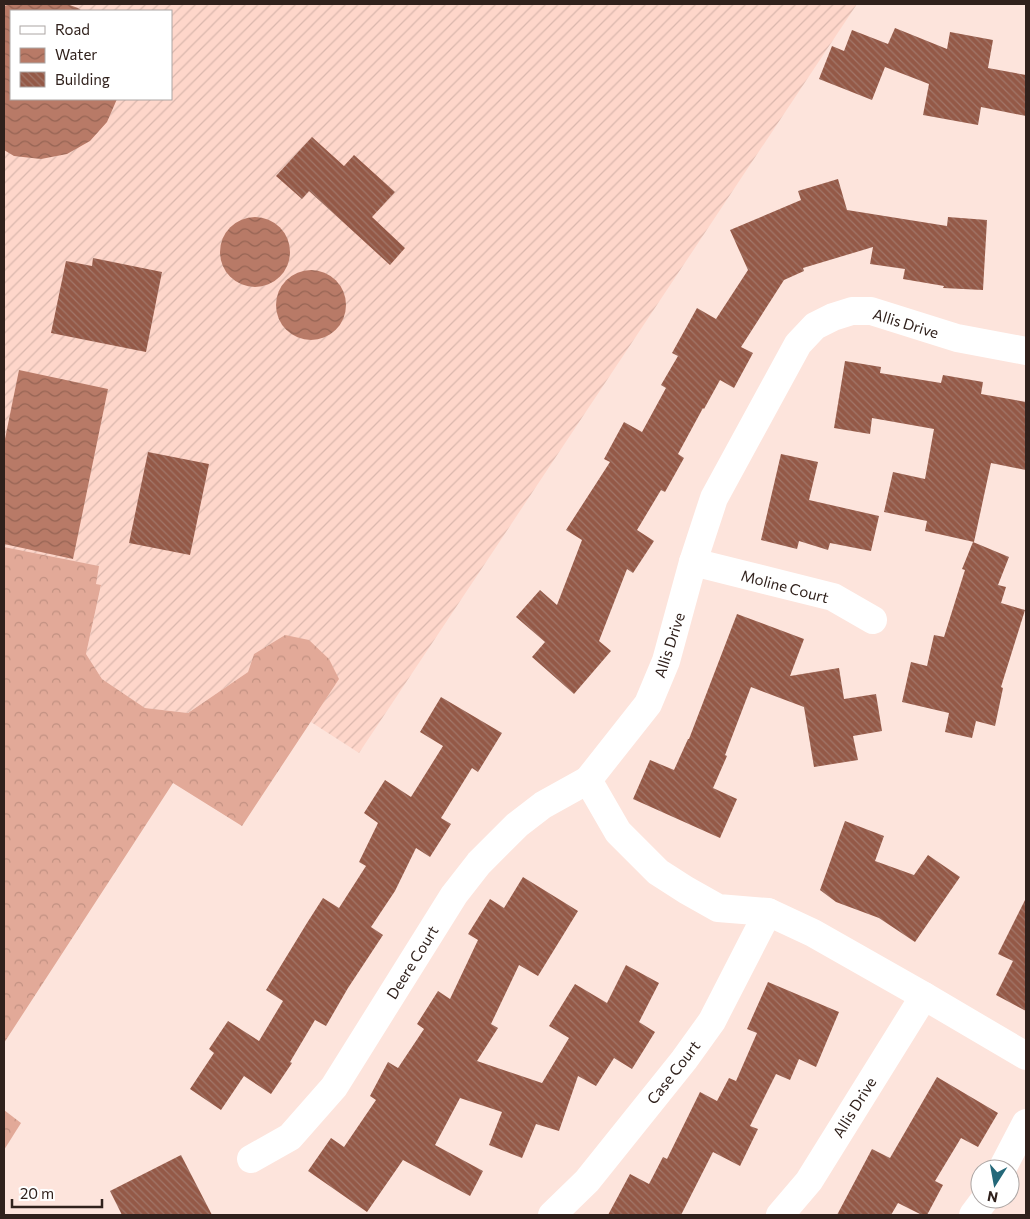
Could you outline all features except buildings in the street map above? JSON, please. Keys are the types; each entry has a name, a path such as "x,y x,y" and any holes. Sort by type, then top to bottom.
{"street":[{"name":"Allis Drive","path":"588,780 648,704 666,661 714,498 798,344 815,326 832,317 852,311 871,311 957,338 1026,351"},
{"name":"Moline Court","path":"694,562 833,597 873,620"},
{"path":"588,780 618,832 658,872 686,890 718,908 768,912 813,933 1026,1056"},
{"name":"Deere Court","path":"251,1159 290,1137 334,1087 454,895 479,863 517,825 543,806 588,780"},
{"name":"Case Court","path":"552,1215 586,1181 678,1067 712,1021 768,912"},
{"name":"Allis Drive","path":"780,1215 809,1181 924,996"},
{"path":"1007,1159 1026,1123"}],"shaded area":[{"path":"4,4 857,4 359,753 311,722 338,679 285,635 254,654 248,672 188,713 145,708 102,679 86,654 101,586 96,584 98,566 4,547"}],"green space":[{"path":"4,547 99,566 96,584 101,585 86,654 102,679 145,708 188,713 248,672 254,654 285,635 309,640 329,659 339,679 242,826 173,783 4,1043"},
{"path":"4,1110 21,1123 4,1150"}],"water":[{"path":"11,4 67,4 81,10 10,10 10,100 117,100 107,122 90,141 67,154 41,159 14,156 4,150 4,6"},
{"path":"255,217 268,220 280,227 287,239 290,252 287,265 280,277 268,284 255,287 242,284 230,277 223,265 220,252 223,239 230,227 242,220"},
{"path":"311,270 324,273 336,280 343,292 346,305 343,318 336,330 324,337 311,340 298,337 286,330 279,318 276,305 279,292 286,280 298,273"},
{"path":"19,370 108,389 73,559 4,544 4,444"}]}
